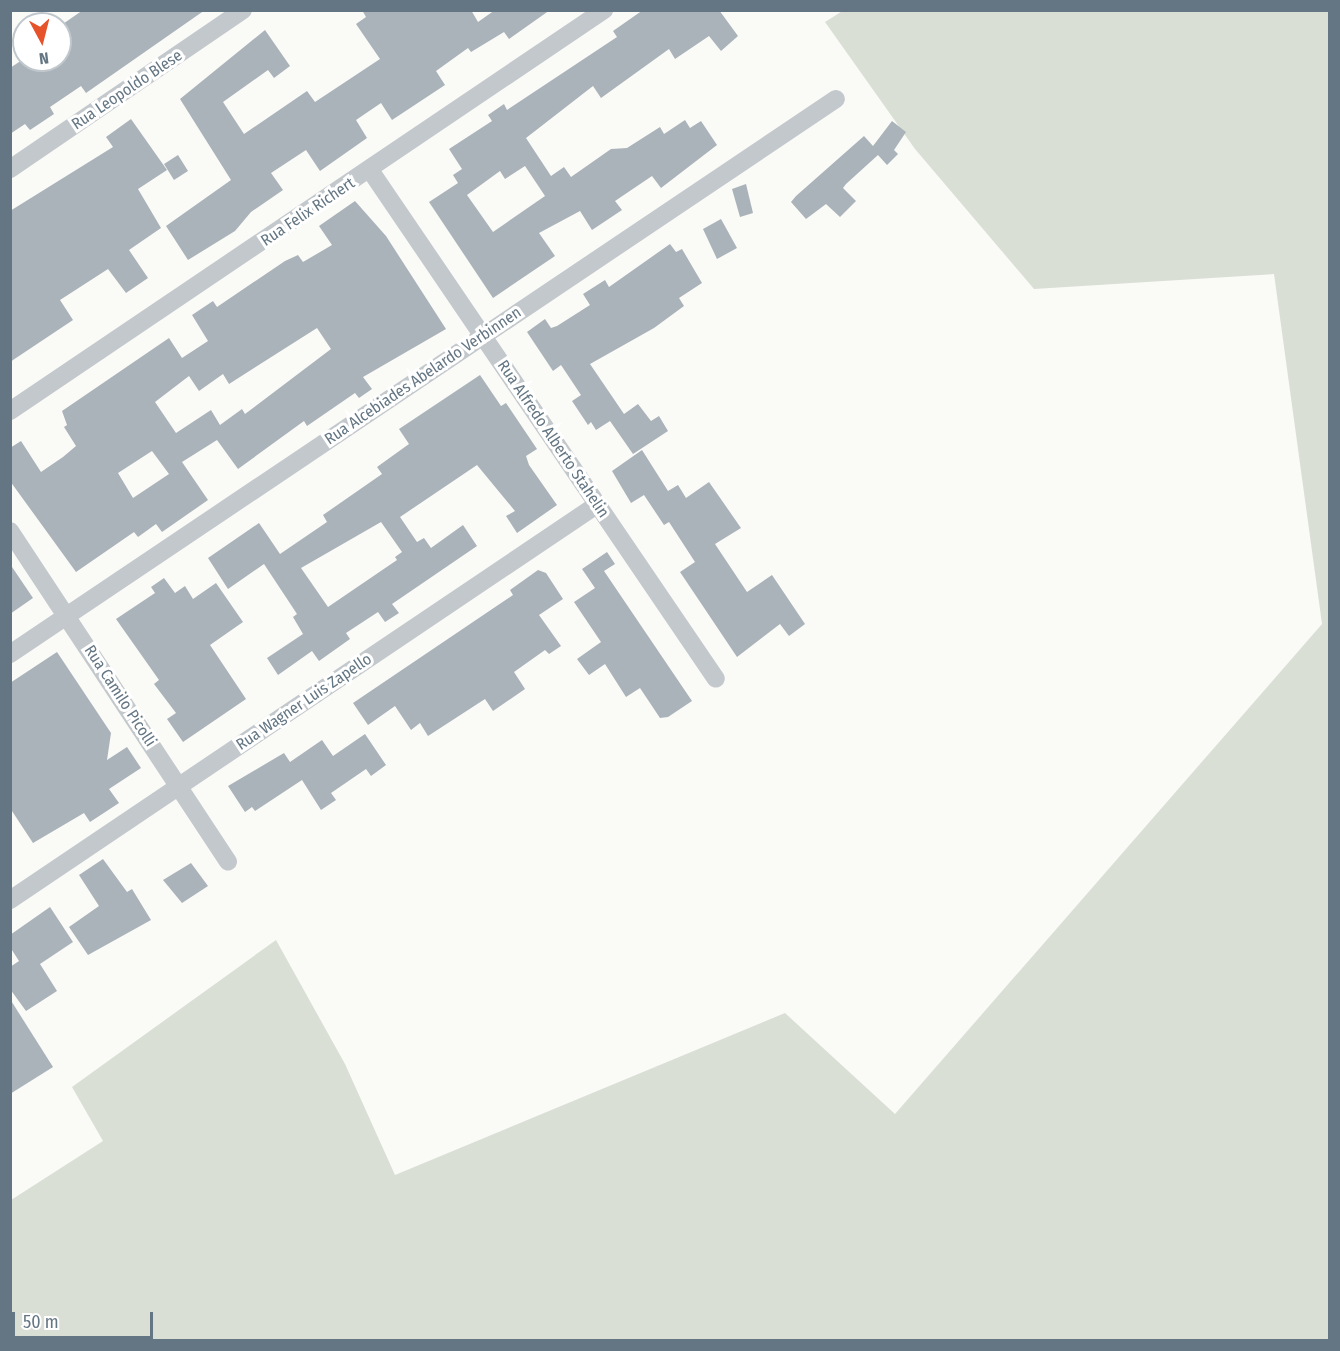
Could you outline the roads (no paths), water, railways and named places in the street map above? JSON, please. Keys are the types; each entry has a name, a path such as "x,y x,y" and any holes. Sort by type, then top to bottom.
{"street":[{"name":"Rua Leopoldo Blese","path":"10,169 243,10"},
{"name":"Rua Felix Richert","path":"10,411 604,10"},
{"name":"Rua Alcebiades Abelardo Verbinnen","path":"10,654 836,99"},
{"name":"Rua Alfredo Alberto Stahelin","path":"369,170 716,679"},
{"name":"Rua Wagner Luis Zapello","path":"10,900 598,504"},
{"name":"Rua Camilo Picolli","path":"10,531 68,615 228,861"}]}
